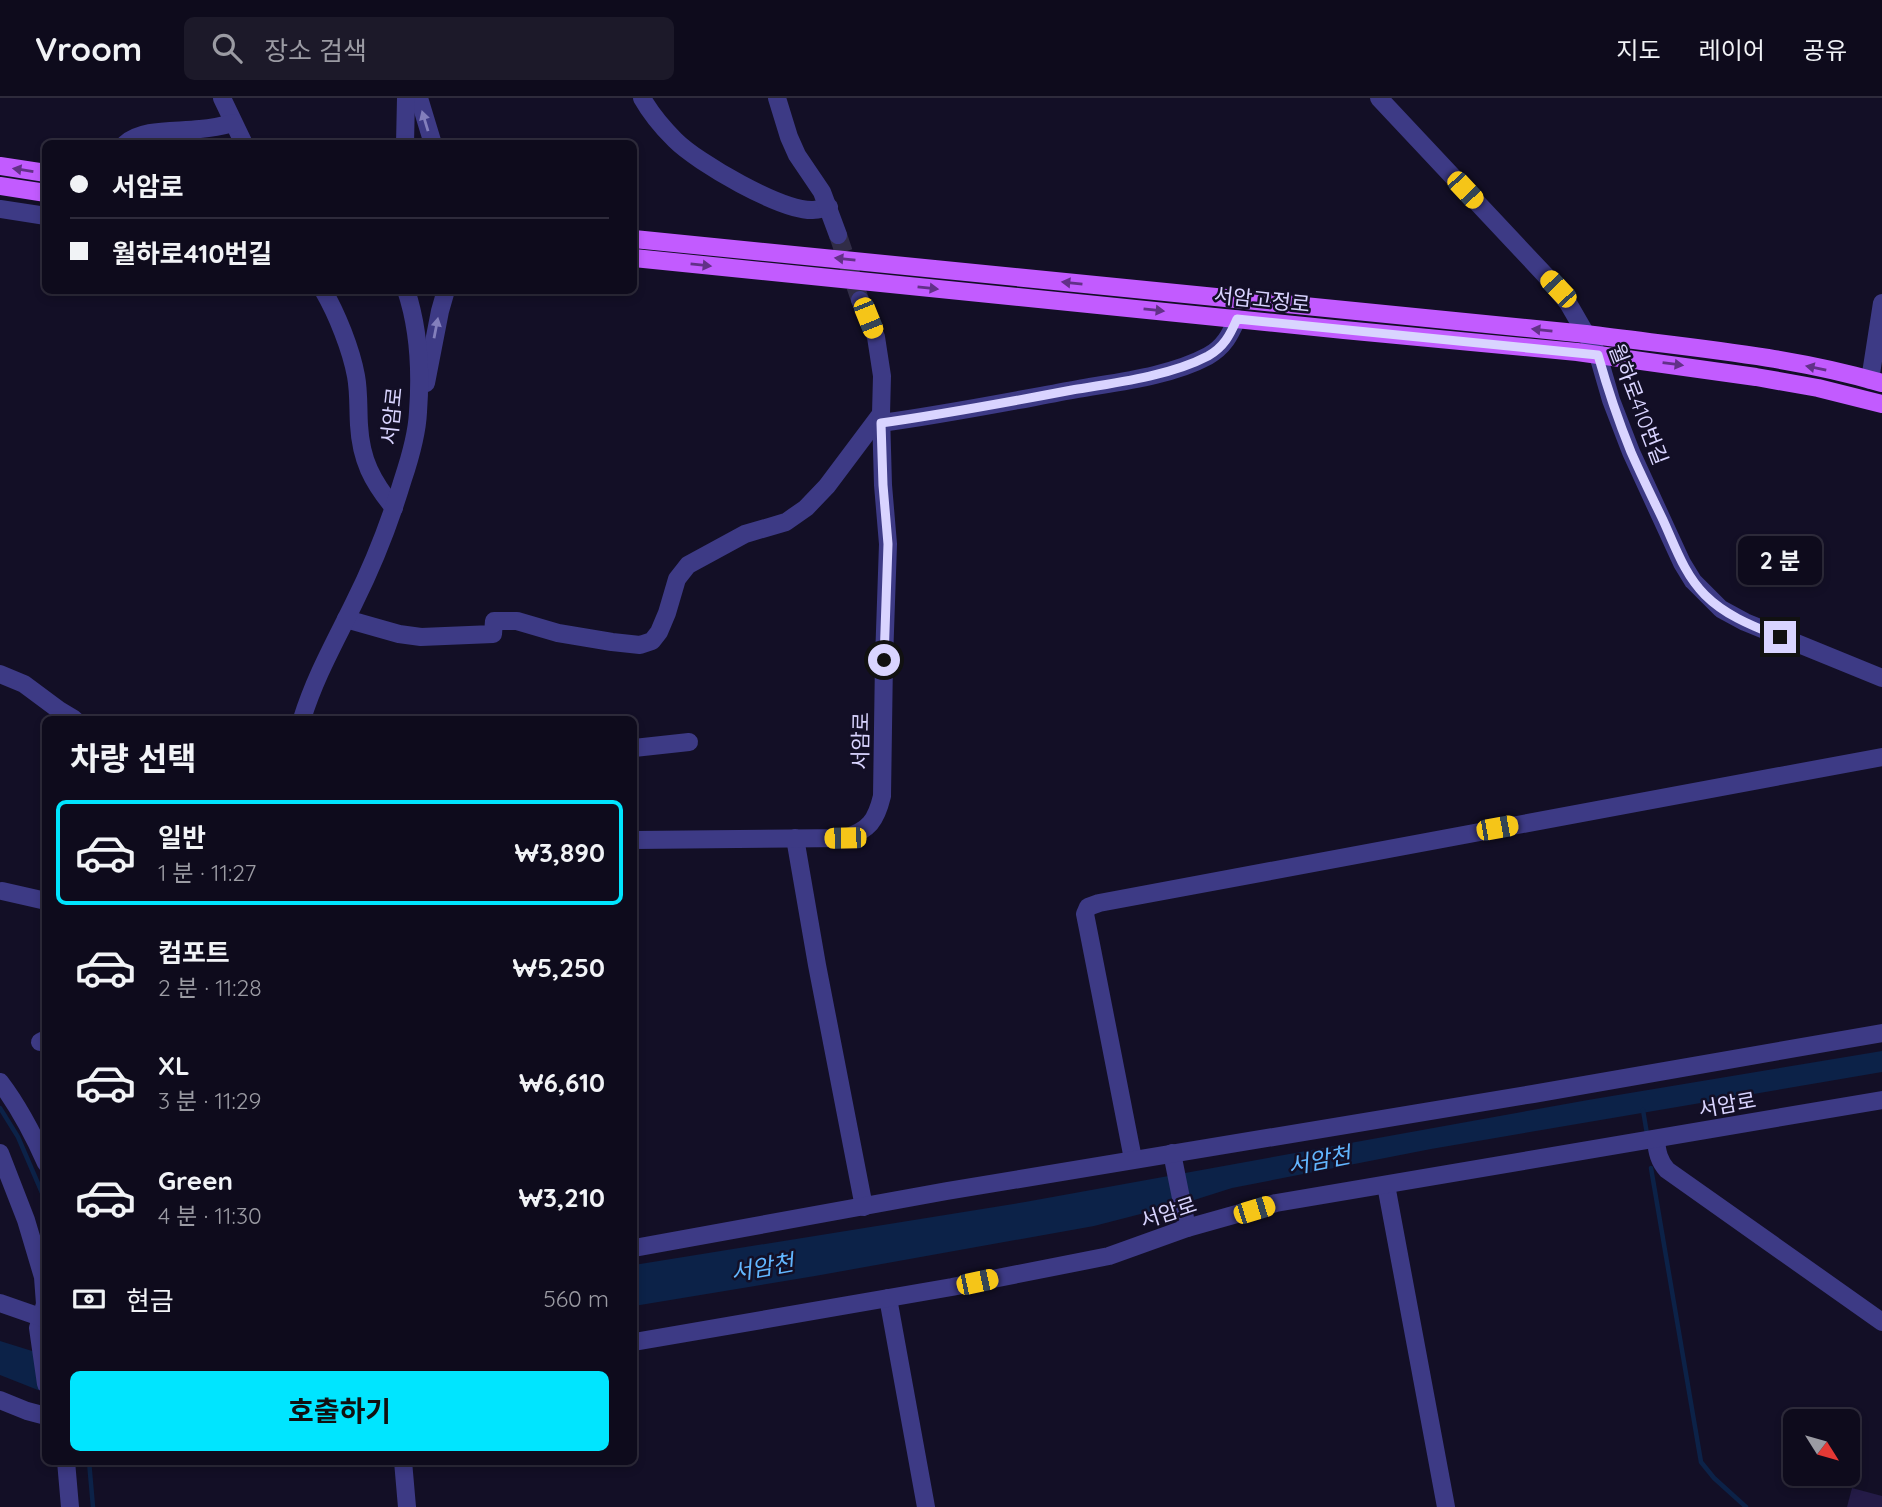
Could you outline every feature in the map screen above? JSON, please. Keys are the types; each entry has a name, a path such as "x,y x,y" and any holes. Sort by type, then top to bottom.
{"main road":[{"path":"0,166 42,172"},
{"path":"0,186 42,192"},
{"name":"서암고정로","path":"637,239 1586,334 1793,363 1876,382"},
{"name":"서암고정로","path":"637,258 1598,355 1756,377 1818,388 1882,404"}],"street":[{"path":"222,98 242,140"},
{"path":"405,140 407,98"},
{"path":"419,98 432,140"},
{"path":"642,98 651,114 677,142 742,184 784,204 813,211 829,207"},
{"path":"777,98 797,155 812,175 829,207 838,234"},
{"name":"월하로410번길","path":"1379,98 1558,289 1598,355 1611,400 1631,452 1682,563 1704,594 1721,609 1745,622 1882,678"},
{"path":"131,140 148,133 200,129 233,123"},
{"path":"0,209 42,215"},
{"path":"325,294 338,321 356,376 362,454 379,490 394,508"},
{"name":"서암로","path":"303,716 326,657 374,561 410,458 418,413 417,339 406,294"},
{"path":"418,413 445,294"},
{"name":"서암로","path":"637,840 845,838 859,834 868,827 879,811 882,796 888,544 883,485 882,376 876,337 860,300"},
{"path":"1876,382 1882,303"},
{"path":"346,619 399,634 421,637 493,634 494,621 517,621 558,633 612,642 640,645 652,641 667,613 677,579 688,565 745,534 786,522 806,508 881,419 962,411 1135,379 1187,365 1221,348 1237,319"},
{"path":"0,674 24,684 69,716"},
{"path":"637,748 689,742"},
{"path":"1133,1159 1086,922 1088,907 1401,845 1882,757"},
{"path":"795,838 864,1207"},
{"path":"2,891 42,900"},
{"path":"637,1247 1133,1159 1173,1158 1882,1033"},
{"path":"0,1082 18,1107 42,1154"},
{"name":"서암로","path":"637,1341 1109,1256 1186,1224 1276,1203 1882,1100"},
{"path":"1656,1140 1658,1155 1667,1170 1882,1322"},
{"path":"0,1153 26,1220 42,1274"},
{"path":"1173,1158 1186,1224"},
{"path":"1386,1185 1446,1507"},
{"path":"888,1298 926,1507"},
{"path":"0,1303 42,1321"},
{"path":"0,1400 27,1412 42,1415"},
{"path":"66,1465 71,1507"},
{"path":"402,1465 407,1507"}],"water":[{"name":"서암천","path":"1882,1051 1882,1072 1431,1149 1232,1188 1094,1226 637,1306 637,1265 1025,1202 1588,1100"},
{"path":"0,1341 42,1354 42,1390 0,1375"}],"building":[{"path":"1852,1488 1882,1496 1882,1507 1847,1507"}],"waterway":[{"path":"0,1108 18,1137 42,1193"},
{"path":"1643,1110 1647,1134"},
{"path":"1651,1168 1701,1462 1714,1478 1746,1507"},
{"path":"89,1465 93,1507"}],"tunnel":[{"path":"838,235 860,300"}],"route":[{"path":"884,660 888,544 881,423 1135,379 1187,365 1221,348 1237,319 1598,355 1611,400 1631,452 1682,563 1693,581 1721,609 1780,637"}]}
